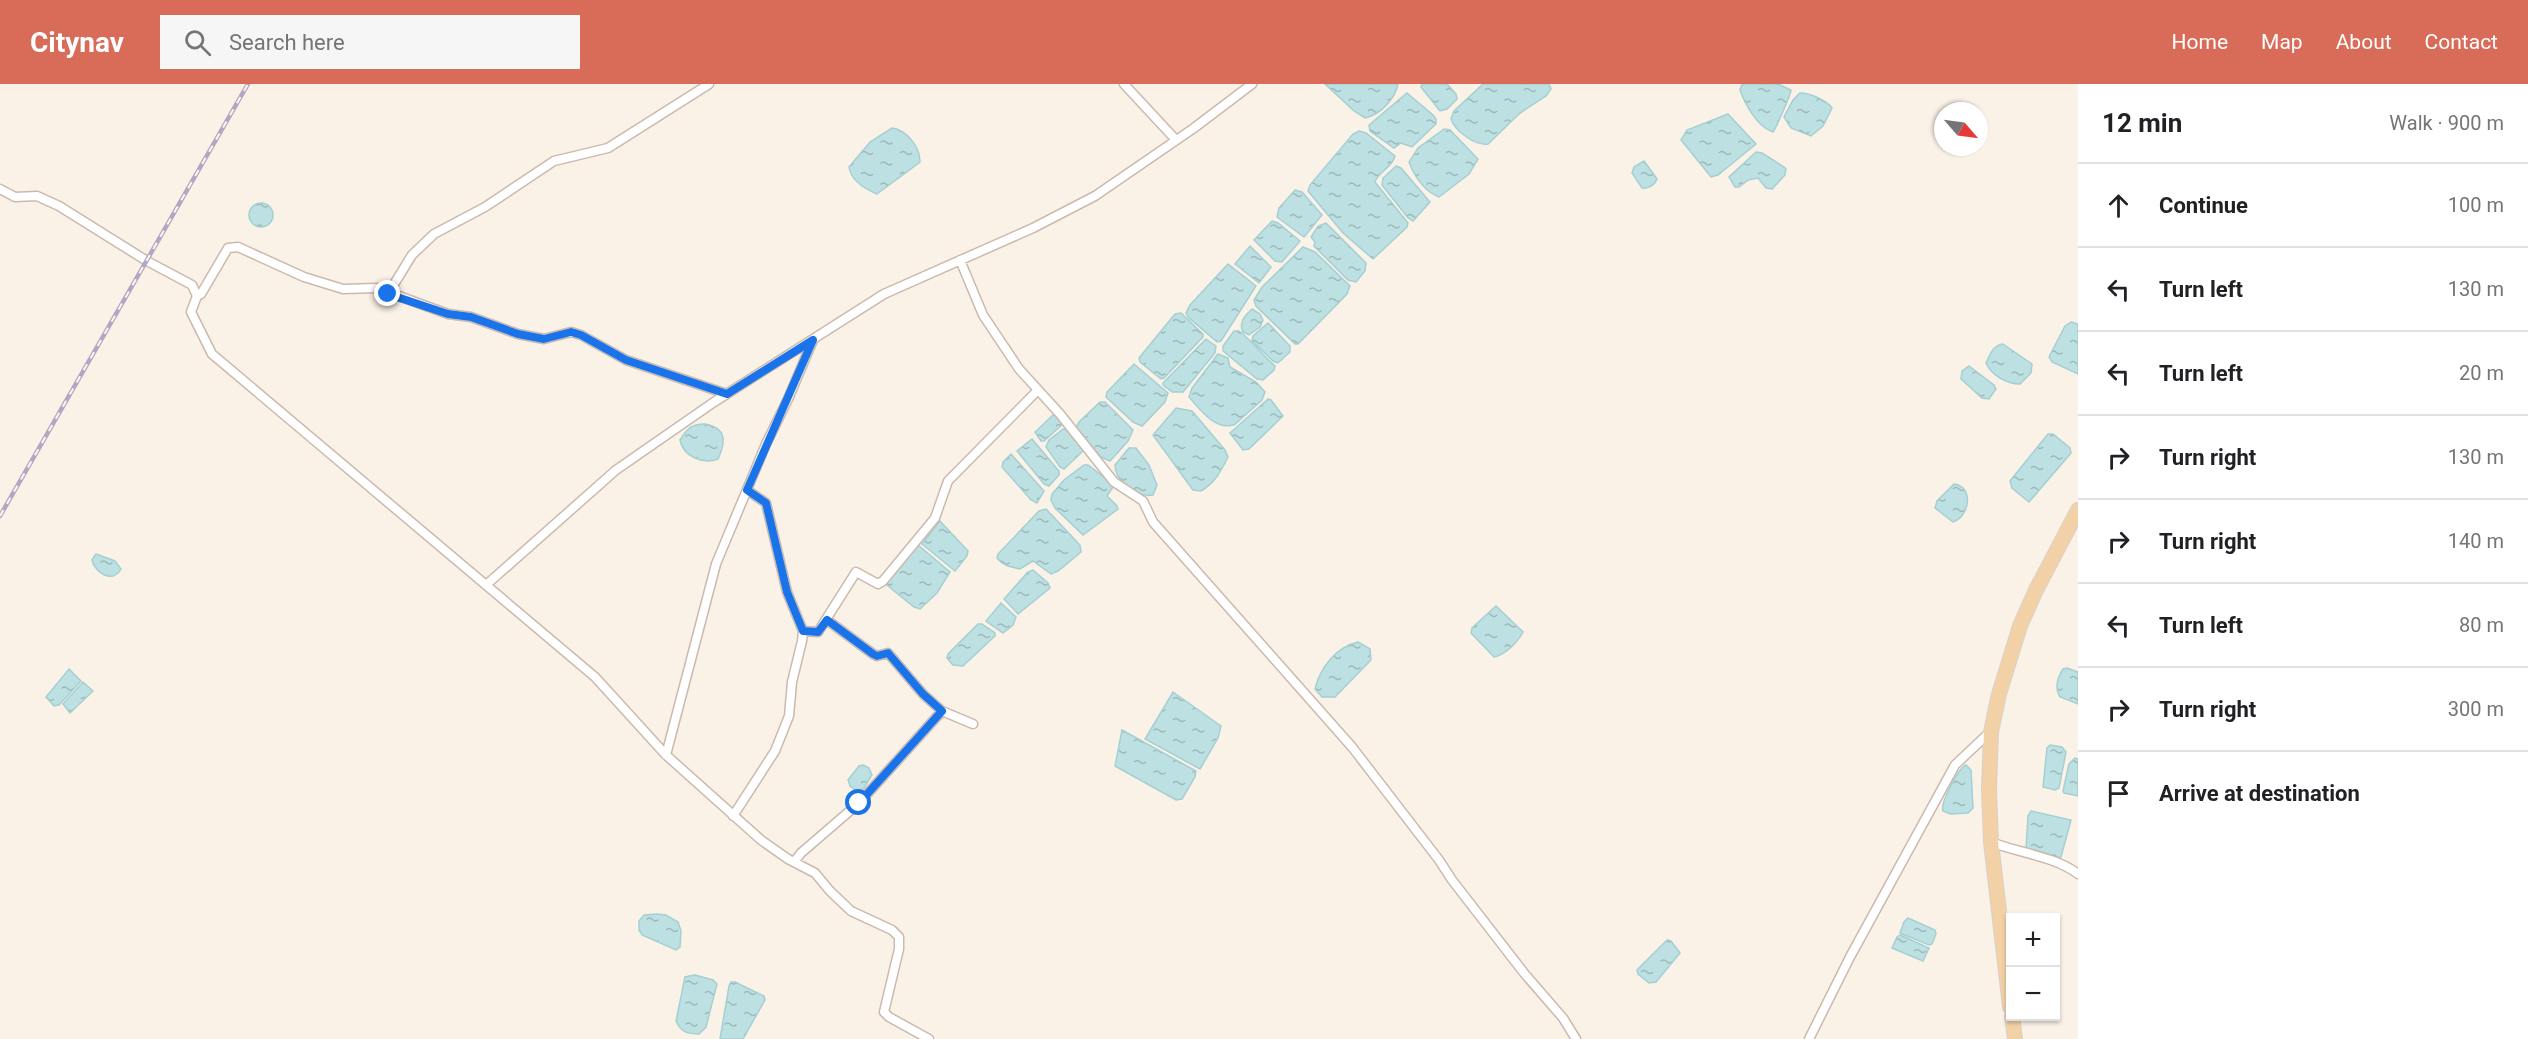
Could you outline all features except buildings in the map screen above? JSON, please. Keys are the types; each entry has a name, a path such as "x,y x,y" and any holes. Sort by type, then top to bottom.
{"main road":[{"path":"2006,972 1991,842 1989,790 1991,732 1999,694 2020,626 2078,510"},
{"path":"2013,1021 2015,1039"}],"street":[{"path":"388,294 412,255 434,234 484,207 554,161 609,148 709,84"},
{"path":"1124,84 1176,140"},
{"path":"486,585 616,470 727,394 884,294 1033,228 1095,196 1252,84"},
{"path":"0,189 15,197 37,196 59,206 147,261 192,285 197,296"},
{"path":"727,394 626,360 581,335 571,332 544,339 518,334 471,317 448,314 388,294 377,288 343,289 304,277 238,247 231,246 201,294 197,296 191,312 212,354 595,677 666,755 733,816 761,840 815,873 851,911 892,930 899,937 899,949 884,1012 929,1039"},
{"path":"960,260 983,315 1018,369 1114,482 1143,501 1153,522 1352,747 1439,860 1459,890 1524,973 1563,1018 1576,1039"},
{"path":"666,755 716,564 813,340"},
{"path":"803,631 818,632 856,572 878,584 883,581 935,518 948,481 1038,390"},
{"path":"733,816 775,751 789,716 792,682 803,631 787,592 766,503 747,490"},
{"path":"827,620 873,654 877,656 888,653 923,694 942,711 973,724"},
{"path":"794,862 859,803 942,711"},
{"path":"1809,1039 1850,957 1955,765 1991,732"},
{"path":"1991,842 2051,861 2078,874"}],"water":[{"path":"1325,84 1398,84 1394,95 1386,105 1365,118"},
{"path":"1422,84 1447,84 1456,94 1457,99 1447,109 1440,111 1421,87"},
{"path":"1483,84 1549,84 1551,89 1546,96 1520,113 1488,144 1483,144 1466,137 1451,119 1454,111"},
{"path":"1742,84 1778,84 1791,90 1773,132 1762,125 1752,114 1740,90"},
{"path":"1407,93 1433,115 1436,124 1412,147 1401,143 1394,148 1370,131 1369,125"},
{"path":"1800,93 1818,98 1832,108 1823,126 1811,136 1791,128 1784,117 1793,100"},
{"path":"1728,114 1756,144 1718,175 1711,177 1681,140 1687,130"},
{"path":"892,128 903,132 912,140 918,151 920,162 877,194 859,184 849,167 870,142"},
{"path":"1444,129 1450,130 1478,159 1469,174 1439,197 1421,183 1409,162 1418,148"},
{"path":"1359,131 1366,133 1395,156 1375,182 1408,223 1407,227 1373,259 1343,233 1308,191 1310,185 1353,134"},
{"path":"1756,152 1762,153 1784,167 1785,175 1772,189 1766,188 1758,178 1735,187 1729,177"},
{"path":"1644,161 1657,179 1653,185 1642,188 1632,173 1634,167"},
{"path":"1396,166 1401,168 1430,202 1413,221 1408,218 1382,185 1383,178"},
{"path":"1295,190 1302,192 1322,215 1304,237 1277,217 1279,208"},
{"path":"261,203 270,206 273,215 270,224 261,227 252,224 249,215 252,206"},
{"path":"1272,221 1278,223 1300,241 1282,262 1275,261 1254,240"},
{"path":"1326,223 1366,263 1365,271 1356,282 1348,280 1314,246 1315,242 1311,237 1318,226"},
{"path":"1250,246 1271,267 1259,283 1235,264"},
{"path":"1303,247 1315,252 1350,286 1347,294 1298,344 1295,344 1256,306 1254,300 1262,287"},
{"path":"1228,264 1256,286 1221,341 1217,342 1186,313 1190,305"},
{"path":"1252,309 1260,314 1263,320 1260,327 1249,335 1243,332 1241,325"},
{"path":"1181,313 1203,334 1203,337 1161,379 1140,362 1139,358 1175,314"},
{"path":"2071,322 2078,324 2078,374 2052,362 2049,357 2065,326"},
{"path":"1268,323 1290,346 1290,352 1278,363 1252,341 1253,336"},
{"path":"1234,331 1243,334 1275,366 1274,370 1263,380 1257,379 1223,351 1223,346"},
{"path":"1206,339 1216,346 1215,353 1183,392 1172,392 1163,385 1163,383"},
{"path":"2003,344 2032,364 2031,373 2020,384 2000,378 1986,363 1994,348"},
{"path":"1218,354 1228,358 1230,367 1256,382 1265,392 1262,400 1234,425 1220,425 1214,422 1189,397 1192,388"},
{"path":"1134,364 1168,393 1165,402 1142,426 1133,422 1106,397 1107,392"},
{"path":"1969,366 1994,385 1996,389 1989,399 1982,398 1961,379 1962,371"},
{"path":"1268,399 1283,416 1249,449 1243,450 1230,433"},
{"path":"1100,402 1105,402 1133,430 1128,441 1110,461 1101,457 1076,428 1079,422"},
{"path":"1176,408 1192,411 1225,450 1228,457 1214,480 1201,491 1193,490 1153,435"},
{"path":"1053,415 1057,416 1063,424 1044,441 1041,441 1035,432"},
{"path":"705,424 717,429 723,437 718,459 712,461 700,460 689,455 680,440 693,426"},
{"path":"1063,429 1069,431 1084,450 1064,469 1060,467 1046,447 1049,440"},
{"path":"2048,434 2053,434 2070,448 2071,453 2029,502 2012,488 2010,481"},
{"path":"1032,439 1059,471 1059,475 1049,486 1044,484 1017,451"},
{"path":"1129,448 1136,448 1149,465 1157,485 1153,495 1141,494 1128,488 1119,477 1115,465"},
{"path":"1011,454 1044,491 1037,503 1031,500 1002,467 1003,462"},
{"path":"1084,465 1088,465 1109,481 1113,487 1107,496 1118,509 1083,535 1055,508 1051,500 1052,494 1064,480"},
{"path":"1954,484 1965,490 1967,502 1963,514 1953,522 1935,508 1937,501"},
{"path":"1046,509 1080,545 1081,552 1051,574 1033,561 1020,569 1007,566 999,561 998,554 1039,511"},
{"path":"940,521 968,551 967,556 955,571 922,544"},
{"path":"918,545 950,572 937,593 920,609 914,607 887,585 889,579"},
{"path":"96,554 115,561 121,569 114,576 100,573 92,560"},
{"path":"1033,570 1048,583 1050,588 1018,614 1004,599 1028,572"},
{"path":"1001,603 1016,617 1013,625 1003,633 986,621"},
{"path":"1496,606 1523,632 1511,648 1494,657 1471,633 1472,628"},
{"path":"978,624 982,624 995,633 995,636 963,666 953,665 947,658 948,654"},
{"path":"1358,642 1370,649 1371,660 1335,697 1322,697 1315,689 1325,666 1343,648"},
{"path":"69,669 81,681 59,705 54,706 46,697"},
{"path":"2063,669 2078,672 2078,704 2058,694 2058,679"},
{"path":"83,682 93,691 70,713 63,704"},
{"path":"1173,692 1221,726 1218,738 1200,769 1145,739"},
{"path":"1122,730 1196,771 1182,799 1176,800 1115,766"},
{"path":"2050,745 2062,747 2066,752 2059,788 2055,790 2043,787 2047,748"},
{"path":"2075,758 2078,759 2078,796 2063,791 2069,764"},
{"path":"1966,765 1971,770 1973,808 1968,813 1950,814 1943,811 1944,801 1954,779"},
{"path":"859,766 869,768 872,775 864,788 858,792 850,786 848,780"},
{"path":"2031,811 2071,820 2061,857 2057,858 2026,849 2028,816"},
{"path":"644,915 666,915 678,922 681,931 680,947 676,950 642,935 639,930 639,921"},
{"path":"1908,918 1935,930 1936,934 1932,944 1929,945 1900,933"},
{"path":"1900,935 1929,948 1923,961 1892,948"},
{"path":"1667,940 1671,941 1680,953 1656,982 1649,983 1638,974 1637,970"},
{"path":"695,975 713,980 717,984 706,1027 699,1034 691,1034 680,1028 676,1021 685,977"},
{"path":"731,982 764,996 765,1000 743,1039 720,1039 729,986"}],"railway":[{"path":"0,516 248,84"}],"route":[{"path":"388,294 448,314 471,317 518,334 544,339 571,332 581,335 626,360 697,382 727,394 813,340 788,399 765,444 747,490 766,503 787,592 803,631 818,632 827,620 867,651 877,656 888,653 923,694 942,711 859,803"}]}
